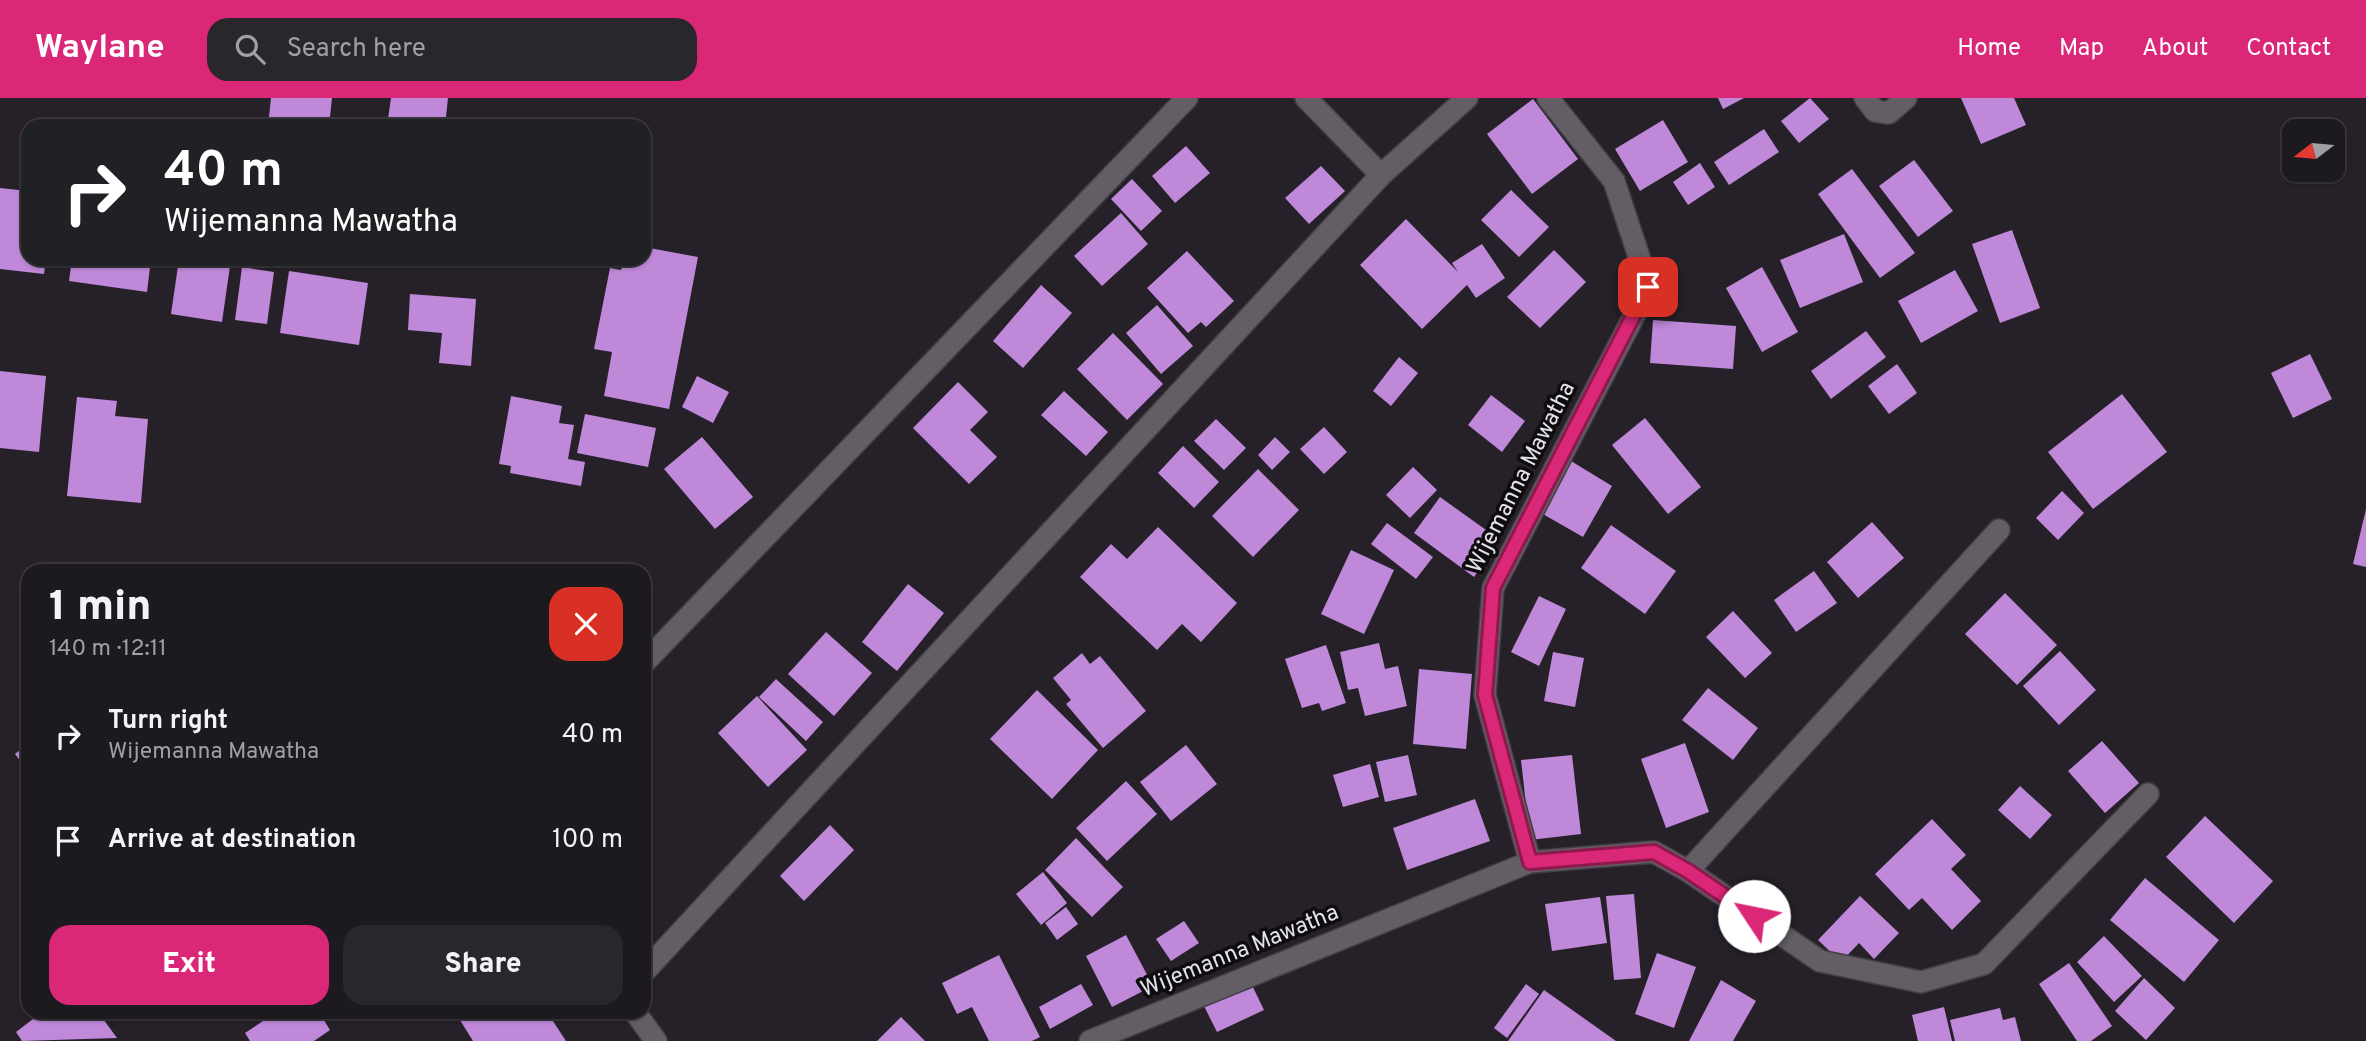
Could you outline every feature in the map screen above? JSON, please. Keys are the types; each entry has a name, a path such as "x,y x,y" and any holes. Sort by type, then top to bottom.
{"street":[{"path":"651,656 1187,98"},
{"path":"1307,98 1381,175"},
{"path":"651,964 1381,175 1467,98"},
{"name":"Wijemanna Mawatha","path":"1090,1041 1530,862 1485,695 1493,588 1648,287 1614,181 1548,98"},
{"path":"1865,98 1875,111 1889,113 1906,98"},
{"path":"1688,871 1999,530"},
{"path":"1530,862 1654,852 1688,871 1820,961 1920,982 1984,964 2148,794"},
{"path":"640,1019 656,1041"}],"building":[{"path":"271,98 332,98 330,119 269,119"},
{"path":"391,98 448,98 446,119 388,119"},
{"path":"1718,98 1744,98 1723,109"},
{"path":"1810,98 1829,119 1799,143 1781,121"},
{"path":"1961,98 2014,98 2026,125 1981,144"},
{"path":"1533,99 1578,159 1532,194 1487,134"},
{"path":"1663,120 1688,162 1640,191 1615,149"},
{"path":"1764,129 1779,152 1729,185 1714,162"},
{"path":"1186,146 1210,173 1175,203 1152,176"},
{"path":"1914,160 1953,211 1918,237 1879,186"},
{"path":"1700,163 1715,187 1688,205 1673,182"},
{"path":"1321,166 1345,191 1309,224 1285,198"},
{"path":"1852,169 1915,253 1880,278 1818,194"},
{"path":"1132,179 1162,211 1141,231 1111,199"},
{"path":"0,188 21,190 21,266 45,266 44,274 0,269"},
{"path":"1511,190 1549,227 1519,257 1481,220"},
{"path":"1121,213 1148,244 1102,286 1074,256"},
{"path":"1406,219 1458,272 1452,263 1482,244 1505,278 1476,298 1467,285 1422,329 1360,265"},
{"path":"2012,230 2040,308 2000,323 1972,244"},
{"path":"1844,234 1863,282 1800,308 1780,260"},
{"path":"651,248 698,257 669,409 604,396 612,352 594,349 610,268 621,270 622,266 651,266"},
{"path":"1554,250 1586,282 1540,328 1507,297"},
{"path":"1187,251 1234,301 1206,327 1201,322 1188,333 1147,288"},
{"path":"71,266 150,266 147,292 69,281"},
{"path":"178,266 230,266 222,322 171,314"},
{"path":"242,267 274,272 267,324 235,320"},
{"path":"1762,267 1798,332 1762,352 1726,288"},
{"path":"1955,270 1978,311 1921,343 1898,301"},
{"path":"289,271 368,283 359,345 280,333"},
{"path":"1041,285 1072,313 1023,368 993,341"},
{"path":"410,294 476,299 471,366 439,363 442,333 408,330"},
{"path":"1157,305 1193,346 1161,374 1126,333"},
{"path":"1653,320 1736,326 1733,369 1650,363"},
{"path":"1866,331 1886,357 1831,399 1811,371"},
{"path":"1113,333 1163,384 1127,420 1077,369"},
{"path":"2310,354 2332,399 2293,418 2271,373"},
{"path":"1399,357 1418,373 1391,406 1373,391"},
{"path":"1897,364 1917,393 1889,414 1868,386"},
{"path":"0,371 46,376 39,452 0,448"},
{"path":"697,376 729,392 713,423 682,407"},
{"path":"958,382 988,412 970,430 997,457 969,484 913,428"},
{"path":"1064,391 1108,432 1086,456 1041,415"},
{"path":"2122,394 2167,452 2093,509 2048,452"},
{"path":"1491,395 1525,421 1502,452 1468,425"},
{"path":"511,396 562,406 559,423 574,425 568,459 585,462 581,486 510,473 511,466 499,464"},
{"path":"77,397 117,401 115,416 148,419 141,503 67,496"},
{"path":"585,414 656,428 648,467 577,453"},
{"path":"1645,418 1701,487 1668,514 1612,445"},
{"path":"1216,419 1246,448 1224,470 1194,441"},
{"path":"1324,427 1347,452 1324,474 1300,449"},
{"path":"702,437 753,497 715,529 664,469"},
{"path":"1275,437 1290,452 1272,470 1258,455"},
{"path":"1183,446 1219,482 1194,508 1158,473"},
{"path":"1571,461 1612,486 1583,537 1541,513"},
{"path":"1413,467 1437,490 1410,518 1386,495"},
{"path":"1258,469 1299,510 1253,557 1212,516"},
{"path":"2062,491 2084,513 2058,540 2036,518"},
{"path":"1440,497 1500,540 1474,577 1414,533"},
{"path":"2366,509 2366,567 2353,564"},
{"path":"1872,522 1904,558 1858,598 1827,562"},
{"path":"1387,523 1433,557 1416,579 1371,544"},
{"path":"1611,525 1676,571 1645,614 1581,568"},
{"path":"1158,527 1237,603 1201,642 1182,624 1157,650 1080,577 1111,544 1127,559"},
{"path":"1351,550 1394,570 1364,634 1321,614"},
{"path":"1814,571 1837,603 1796,632 1774,600"},
{"path":"908,584 944,613 897,671 862,642"},
{"path":"2005,593 2057,645 2017,685 1965,634"},
{"path":"1539,596 1566,609 1539,666 1511,652"},
{"path":"1733,611 1772,653 1745,678 1706,637"},
{"path":"826,632 872,673 834,716 788,674"},
{"path":"1379,643 1385,669 1398,666 1407,706 1365,716 1358,688 1348,690 1340,652"},
{"path":"1326,645 1346,703 1322,711 1319,703 1302,708 1285,659"},
{"path":"2060,651 2096,690 2059,725 2023,686"},
{"path":"1553,652 1584,658 1575,707 1544,701"},
{"path":"1082,653 1090,664 1100,656 1146,711 1103,748 1066,704 1071,700 1053,678"},
{"path":"1419,669 1472,674 1466,749 1413,744"},
{"path":"776,679 823,722 806,741 759,697"},
{"path":"1708,688 1758,728 1733,760 1682,720"},
{"path":"1037,690 1098,750 1052,799 990,739"},
{"path":"757,696 807,750 768,787 718,733"},
{"path":"2102,741 2139,783 2105,813 2068,771"},
{"path":"1685,743 1709,812 1666,828 1641,759"},
{"path":"1186,745 1217,784 1171,821 1140,782"},
{"path":"21,749 21,762 15,754"},
{"path":"1408,755 1417,795 1385,802 1376,762"},
{"path":"1572,755 1581,834 1530,840 1521,760"},
{"path":"1370,764 1379,797 1343,807 1333,775"},
{"path":"1126,781 1157,814 1107,861 1076,828"},
{"path":"2020,786 2052,815 2030,839 1998,810"},
{"path":"1475,799 1490,841 1407,870 1393,828"},
{"path":"2205,816 2273,881 2234,923 2166,857"},
{"path":"1932,819 1966,855 1951,869 1981,901 1952,930 1922,898 1909,910 1875,874"},
{"path":"830,825 854,850 804,901 780,876"},
{"path":"1076,838 1123,887 1092,917 1045,870"},
{"path":"1043,872 1067,903 1041,925 1016,894"},
{"path":"2145,878 2219,940 2184,982 2110,920"},
{"path":"1634,894 1641,978 1614,980 1606,896"},
{"path":"1860,896 1899,933 1874,959 1859,943 1841,962 1818,940"},
{"path":"1600,897 1607,943 1552,951 1545,904"},
{"path":"1066,907 1078,924 1057,940 1045,923"},
{"path":"1184,921 1199,943 1171,961 1156,939"},
{"path":"1126,935 1153,986 1112,1007 1086,956"},
{"path":"2104,936 2142,976 2114,1002 2077,962"},
{"path":"1657,953 1696,967 1674,1028 1635,1014"},
{"path":"999,955 1040,1037 1032,1041 989,1041 972,1007 957,1014 942,983"},
{"path":"2069,963 2112,1026 2091,1041 2077,1041 2039,984"},
{"path":"2144,978 2175,1008 2146,1040 2115,1011"},
{"path":"1721,980 1756,1001 1733,1041 1689,1041"},
{"path":"1250,981 1264,1010 1217,1032 1203,1004"},
{"path":"1081,984 1093,1005 1050,1029 1039,1007"},
{"path":"1526,984 1539,994 1507,1038 1494,1028"},
{"path":"1544,990 1616,1041 1508,1041"},
{"path":"1944,1007 1952,1041 1918,1041 1912,1015"},
{"path":"2000,1008 2003,1020 2015,1017 2021,1041 1955,1041 1950,1020"},
{"path":"901,1017 925,1041 877,1041"},
{"path":"33,1019 103,1019 117,1038 22,1041 16,1032"},
{"path":"266,1019 323,1019 330,1030 314,1041 250,1041 245,1033"},
{"path":"459,1019 552,1019 566,1041 473,1041"}],"route":[{"path":"1648,287 1493,588 1485,695 1530,862 1654,852 1688,871 1754,916"}]}
